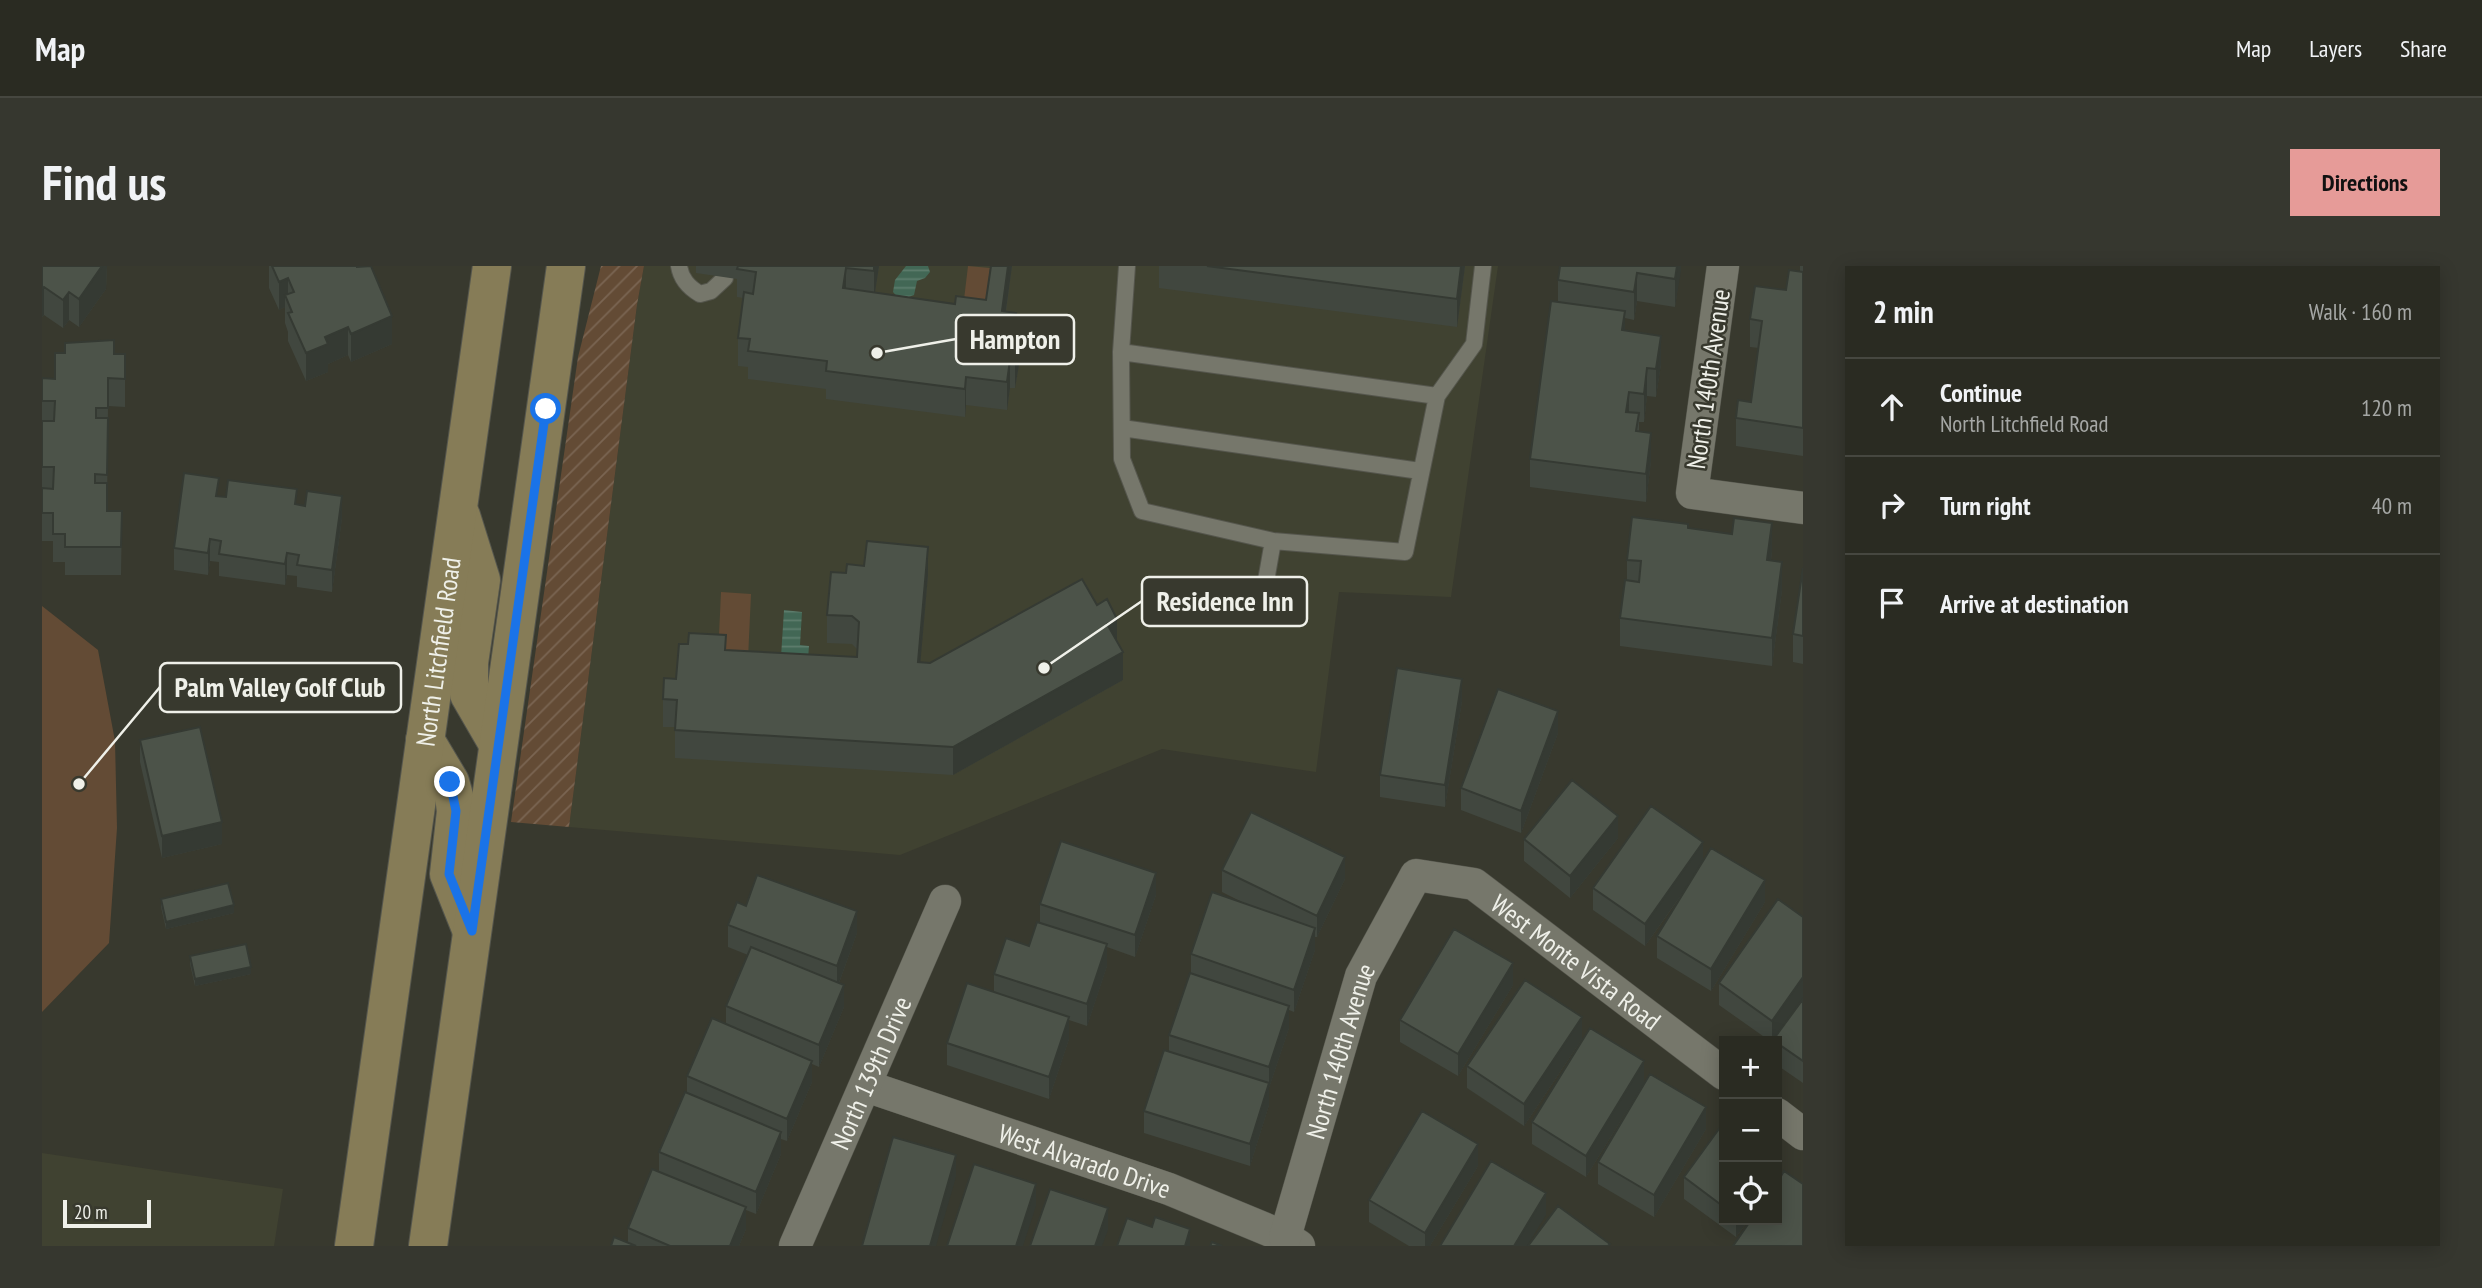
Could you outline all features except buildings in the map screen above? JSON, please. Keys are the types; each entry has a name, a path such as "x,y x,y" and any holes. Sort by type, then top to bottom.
{"main road":[{"name":"North Litchfield Road","path":"354,1246 492,266"},
{"path":"428,1246 566,266"},
{"path":"458,504 481,580 468,663 469,694 498,744"},
{"path":"425,740 450,782 454,796 456,811 449,874 472,931"}],"street":[{"name":"North 140th Avenue","path":"1723,266 1692,493 1803,508"},
{"name":"North 140th Avenue","path":"1292,1241 1361,976 1416,874"},
{"name":"West Monte Vista Road","path":"1416,874 1474,884 1719,1070"},
{"name":"North 139th Drive","path":"795,1246 946,901"},
{"name":"West Alvarado Drive","path":"866,1086 1169,1189 1292,1241"},
{"path":"1782,1118 1803,1134"}],"lane":[{"path":"678,266 682,278 690,288 700,294 711,291 725,278"},
{"path":"1128,266 1121,352 1122,459 1142,511 1273,541 1405,552 1437,396 1474,344 1483,266"},
{"path":"1121,352 1437,396"},
{"path":"1122,428 1420,471"},
{"path":"1261,615 1273,541"}],"shaded area":[{"path":"601,266 644,266 569,827 511,822 578,357"},
{"path":"644,266 1498,266 1451,597 1339,592 1316,772 1162,749 900,855 569,827"},
{"path":"906,266 928,266 930,272 917,281 914,295 900,300 893,292 895,280"},
{"path":"968,266 990,268 985,310 963,308"},
{"path":"721,592 751,594 748,659 718,657"},
{"path":"42,606 98,650 115,741 117,828 109,943 42,1012"},
{"path":"784,610 802,612 800,645 809,646 808,659 781,657"},
{"path":"42,1153 283,1189 274,1246 42,1246"}],"place":[{"name":"Hampton","path":"877,353"},
{"name":"Residence Inn","path":"1044,668"},
{"name":"Palm Valley Golf Club","path":"79,784"}],"route":[{"path":"450,782 456,811 449,874 472,931 546,409"}]}
